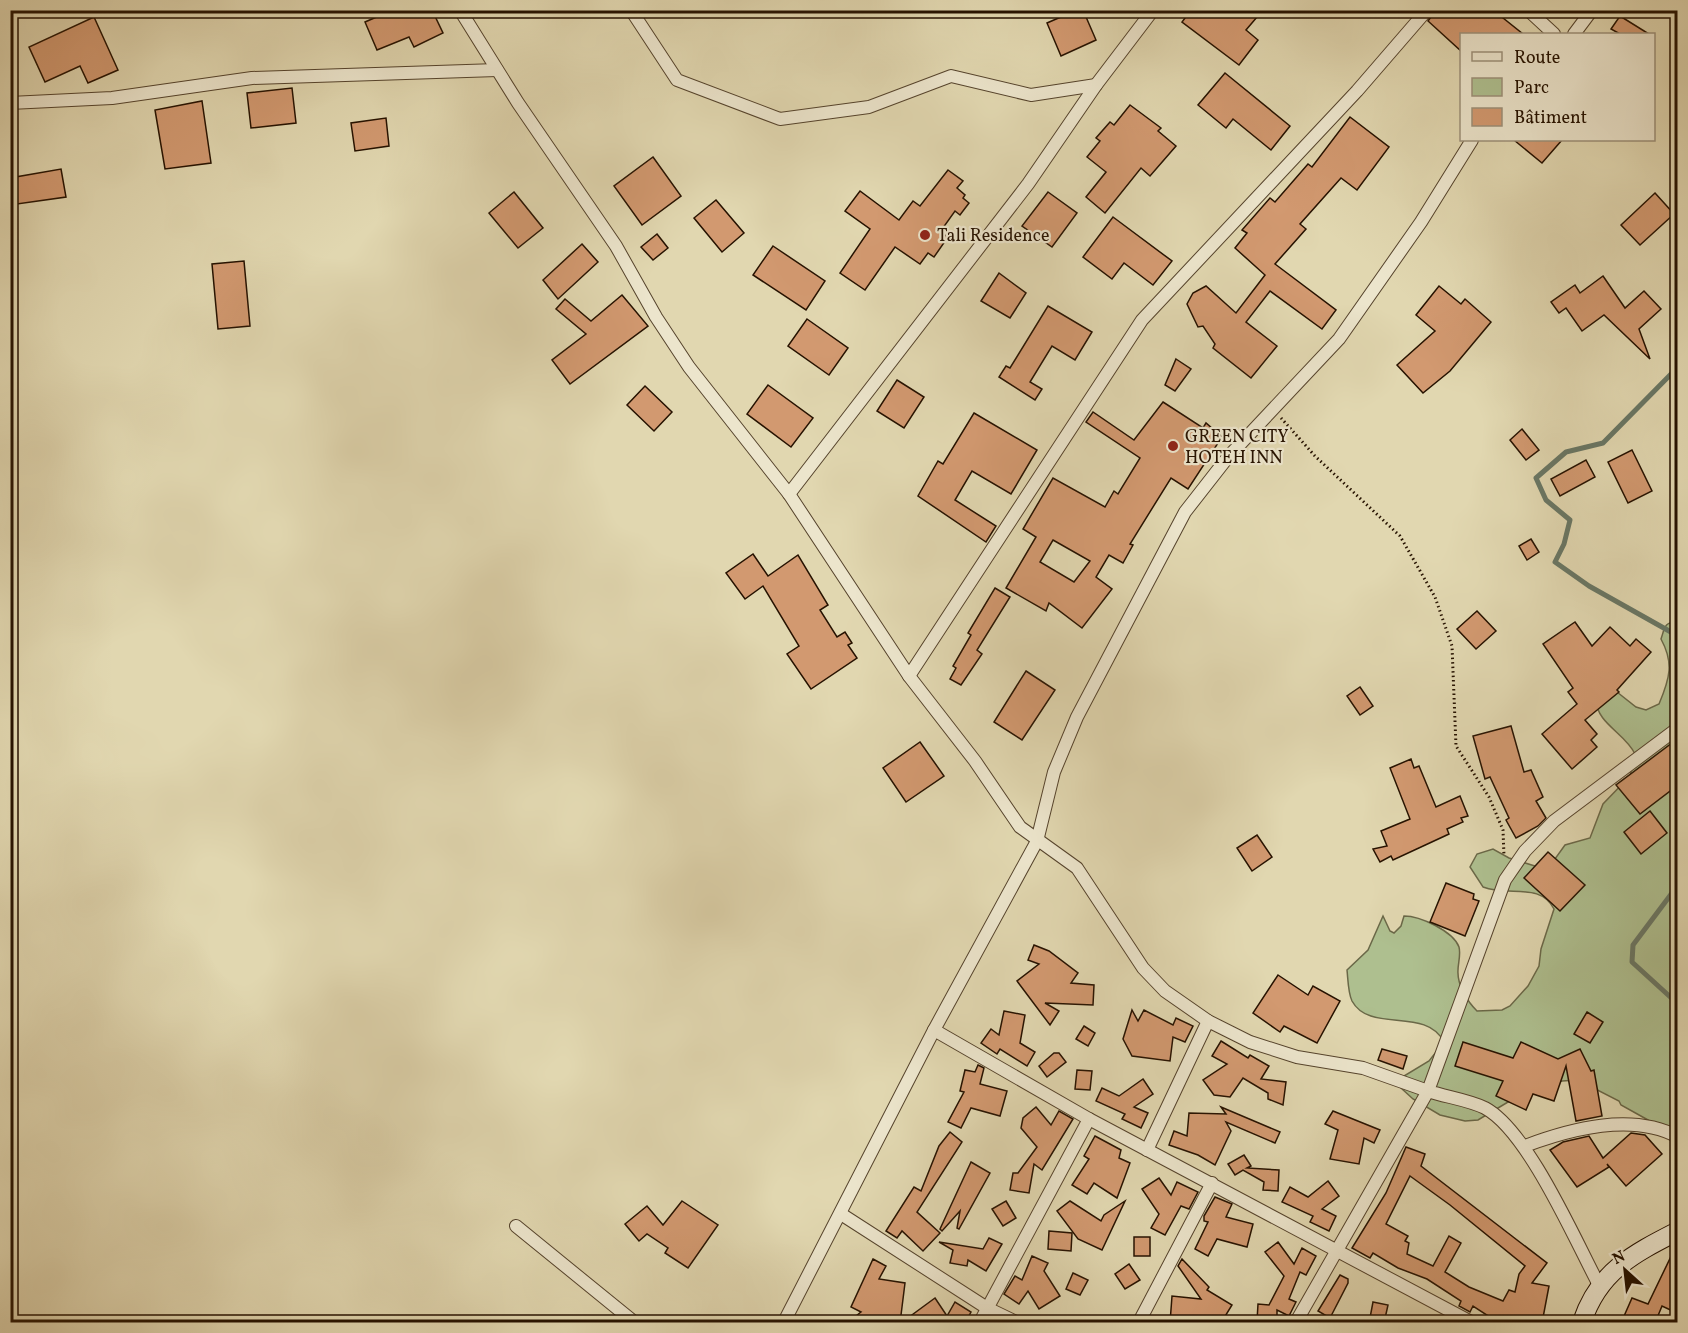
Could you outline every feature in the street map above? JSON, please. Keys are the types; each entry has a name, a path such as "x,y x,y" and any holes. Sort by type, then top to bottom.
{"street":[{"path":"460,10 497,70 616,246 656,317 689,368 789,494 909,676 975,761 1020,827 1077,868 1143,968 1165,991 1208,1021 1269,1048 1297,1057 1363,1068 1485,1108 1508,1125 1524,1146 1599,1285"},
{"path":"631,10 677,80 780,119 869,107 951,76 1031,95 1096,85"},
{"path":"789,494 1028,184 1096,85 1153,10"},
{"path":"909,676 1142,320 1358,91 1427,10"},
{"path":"1528,10 1553,33"},
{"path":"1575,33 1592,10"},
{"path":"10,103 112,98 252,78 497,70"},
{"path":"784,1323 934,1030 1037,841 1054,772 1077,717 1180,522 1228,457 1339,339 1397,257 1471,141"},
{"path":"1296,1323 1428,1091 1505,880 1525,851 1554,821 1677,728"},
{"path":"1147,1150 1208,1021"},
{"path":"934,1030 1089,1119 1471,1323"},
{"path":"980,1323 1089,1119"},
{"path":"1524,1146 1573,1130 1636,1125 1667,1131 1677,1137"},
{"path":"1139,1323 1212,1183"},
{"path":"841,1214 987,1308 1016,1323"},
{"path":"516,1226 634,1323"},
{"path":"1582,1323 1599,1285 1619,1265 1677,1231"}],"path":[{"path":"1274,410 1315,456 1400,536 1436,597 1452,645 1456,746 1489,797 1503,830 1505,880"}],"green space":[{"path":"1677,621 1677,1142 1648,1120 1621,1105 1619,1101 1578,1080 1562,1081 1508,1102 1478,1120 1465,1121 1440,1115 1413,1099 1401,1088 1404,1076 1429,1061 1444,1042 1436,1031 1425,1025 1384,1019 1360,1011 1351,998 1347,970 1368,950 1383,916 1390,931 1394,933 1401,926 1404,916 1411,917 1435,925 1456,941 1460,950 1459,981 1466,998 1477,1011 1502,1010 1510,1006 1528,986 1539,966 1541,949 1554,909 1548,901 1533,893 1483,887 1470,867 1477,854 1493,849 1509,858 1538,867 1555,859 1565,845 1590,838 1603,804 1630,776 1635,754 1625,740 1601,716 1596,700 1617,692 1636,707 1646,710 1659,704 1669,671 1668,656 1661,639 1666,626"}],"building":[{"path":"393,10 432,10 443,33 414,47 409,37 377,50 365,22"},
{"path":"1077,10 1083,10 1096,40 1061,56 1047,23"},
{"path":"1191,10 1263,10 1246,30 1258,40 1239,65 1182,22"},
{"path":"1436,10 1493,10 1522,33 1460,33 1460,50 1428,21"},
{"path":"1620,16 1647,33 1618,33 1611,29"},
{"path":"94,17 118,70 88,83 80,66 45,82 29,47"},
{"path":"1225,73 1290,126 1271,150 1233,119 1226,128 1198,105"},
{"path":"292,88 296,123 251,128 247,93"},
{"path":"202,101 211,163 165,169 155,110"},
{"path":"1130,105 1161,128 1158,131 1176,146 1150,176 1141,168 1105,213 1086,197 1106,172 1087,157 1100,141 1096,138 1110,122 1114,125"},
{"path":"1350,117 1389,147 1357,190 1341,178 1300,224 1306,229 1275,264 1336,310 1322,329 1270,291 1246,322 1277,346 1251,378 1213,348 1215,344 1203,326 1198,327 1187,304 1193,293 1206,286 1236,313 1265,275 1235,248 1247,233 1242,230 1270,198 1275,202 1308,164 1312,167"},
{"path":"386,118 389,146 355,151 351,123"},
{"path":"1515,141 1561,141 1542,163"},
{"path":"653,157 681,196 642,225 614,186"},
{"path":"61,169 66,197 10,205 10,178"},
{"path":"948,170 963,181 957,188 965,195 963,198 969,203 960,215 955,211 940,232 948,237 934,257 928,253 920,264 895,247 865,290 840,273 870,229 845,211 860,191 899,220 913,201 920,206"},
{"path":"514,192 543,228 518,248 489,213"},
{"path":"1048,192 1077,213 1052,247 1022,226"},
{"path":"1655,193 1674,214 1640,245 1621,225"},
{"path":"716,200 744,233 722,252 694,218"},
{"path":"1113,217 1172,261 1153,285 1124,263 1112,279 1083,257"},
{"path":"657,234 668,248 653,260 641,247"},
{"path":"582,244 598,262 558,299 543,280"},
{"path":"773,246 825,281 806,310 753,275"},
{"path":"244,261 250,326 218,329 212,264"},
{"path":"999,273 1026,293 1010,318 981,301"},
{"path":"1603,276 1625,308 1644,291 1661,309 1639,329 1650,359 1604,315 1582,331 1566,308 1559,313 1551,302 1575,285 1580,293"},
{"path":"1439,286 1461,304 1465,299 1491,322 1450,371 1423,393 1397,365 1435,331 1416,315"},
{"path":"622,295 648,326 570,384 552,360 586,334 556,309 565,299 591,321"},
{"path":"1048,306 1092,332 1075,360 1052,346 1030,382 1042,389 1035,400 999,377 1006,366 1010,368"},
{"path":"807,319 848,348 829,375 788,346"},
{"path":"1176,359 1191,369 1175,391 1165,385"},
{"path":"897,380 924,397 904,428 877,411"},
{"path":"768,385 813,418 791,447 747,414"},
{"path":"645,386 672,412 654,431 627,405"},
{"path":"1163,402 1203,428 1206,423 1222,437 1188,489 1171,478 1130,544 1133,545 1123,563 1109,555 1096,577 1112,589 1082,628 1049,603 1046,611 1006,588 1036,537 1023,529 1053,478 1105,507 1114,491 1118,494 1140,458 1086,422 1093,412 1134,440","holes":["1053,540 1090,561 1074,582 1040,562"]},
{"path":"974,413 1037,450 1011,494 972,471 955,500 996,526 986,542 918,496 938,461 943,464"},
{"path":"1522,429 1539,450 1526,460 1510,440"},
{"path":"1632,450 1652,491 1628,503 1608,462"},
{"path":"1586,460 1595,477 1560,496 1551,479"},
{"path":"1531,539 1539,552 1527,560 1519,546"},
{"path":"753,554 768,576 798,555 828,605 820,610 837,637 845,632 852,643 848,645 857,658 811,689 787,654 799,646 763,586 745,599 726,573"},
{"path":"995,588 1010,597 977,650 982,654 961,685 950,679 956,668 953,666 971,635 968,633"},
{"path":"1477,611 1496,631 1476,649 1457,629"},
{"path":"1575,622 1592,646 1610,627 1630,646 1636,639 1651,652 1617,690 1619,692 1585,720 1597,734 1591,740 1597,747 1572,769 1542,734 1577,704 1568,692 1573,688 1543,644"},
{"path":"1026,671 1055,690 1022,740 994,722"},
{"path":"1360,687 1373,706 1360,715 1347,696"},
{"path":"1511,726 1524,772 1531,770 1543,797 1536,801 1546,818 1538,826 1516,838 1506,820 1509,818 1490,777 1485,779 1473,736"},
{"path":"920,742 944,776 906,802 883,768"},
{"path":"1672,743 1677,748 1677,780 1672,785 1674,788 1640,814 1616,785"},
{"path":"1411,759 1414,768 1419,766 1436,807 1460,796 1468,816 1461,818 1463,822 1447,829 1449,834 1393,860 1391,856 1380,862 1373,849 1387,846 1381,831 1410,819 1390,768"},
{"path":"1650,811 1667,833 1641,854 1624,832"},
{"path":"1257,835 1272,857 1252,871 1237,848"},
{"path":"1548,852 1585,885 1560,911 1524,878"},
{"path":"1446,883 1474,894 1473,899 1479,901 1465,936 1430,922"},
{"path":"1034,945 1049,951 1078,973 1071,983 1094,985 1093,1005 1045,1003 1059,1011 1050,1025 1017,981 1039,964 1028,960"},
{"path":"1278,975 1308,995 1313,986 1340,1001 1317,1043 1284,1026 1280,1032 1253,1013"},
{"path":"1132,1010 1138,1021 1144,1010 1173,1025 1176,1018 1193,1026 1185,1042 1173,1037 1170,1061 1132,1056 1123,1039"},
{"path":"1004,1011 1025,1015 1020,1043 1035,1052 1027,1066 1000,1049 997,1054 981,1043 991,1029 999,1035"},
{"path":"1587,1012 1603,1022 1590,1043 1574,1034"},
{"path":"1084,1026 1095,1033 1088,1046 1076,1039"},
{"path":"1221,1041 1248,1058 1250,1055 1269,1066 1261,1079 1286,1082 1283,1105 1268,1099 1268,1093 1243,1078 1230,1097 1214,1095 1203,1080 1227,1064 1212,1056"},
{"path":"1463,1042 1513,1058 1521,1042 1558,1059 1580,1049 1591,1071 1594,1070 1602,1116 1576,1121 1566,1066 1554,1101 1533,1094 1526,1110 1496,1096 1503,1081 1455,1066"},
{"path":"1382,1049 1407,1056 1403,1069 1378,1060"},
{"path":"1054,1053 1059,1053 1066,1062 1047,1077 1039,1066"},
{"path":"978,1065 984,1068 980,1084 1007,1091 1000,1116 971,1108 961,1128 948,1122 964,1092 960,1091 965,1070 975,1072"},
{"path":"1077,1070 1092,1071 1090,1090 1075,1089"},
{"path":"1143,1079 1153,1094 1134,1107 1148,1113 1141,1128 1122,1119 1125,1114 1096,1101 1102,1088 1119,1096"},
{"path":"1036,1107 1051,1125 1059,1111 1073,1119 1042,1170 1034,1164 1029,1193 1010,1190 1013,1173 1018,1173 1037,1147 1021,1128 1023,1118"},
{"path":"1221,1107 1280,1132 1275,1143 1226,1122 1231,1131 1215,1165 1198,1155 1169,1145 1174,1131 1187,1136 1189,1113 1226,1114"},
{"path":"1333,1111 1380,1130 1374,1143 1364,1138 1359,1164 1330,1159 1338,1130 1325,1124"},
{"path":"950,1132 962,1142 917,1212 940,1233 923,1251 902,1231 897,1238 886,1231 914,1187 921,1191 939,1146"},
{"path":"1631,1133 1645,1135 1662,1154 1626,1186 1607,1164 1609,1167 1577,1187 1550,1150 1563,1142 1589,1136 1603,1158"},
{"path":"1095,1136 1121,1150 1119,1158 1130,1163 1117,1198 1094,1183 1087,1194 1072,1185 1089,1159 1084,1156"},
{"path":"1406,1147 1425,1154 1421,1166 1547,1263 1532,1283 1549,1286 1542,1323 1499,1323 1473,1306 1470,1312 1459,1306 1461,1301 1427,1279 1398,1268 1373,1253 1370,1258 1352,1248 1386,1193","holes":["1410,1176 1450,1205 1525,1266 1519,1274 1515,1292 1509,1290 1503,1301 1469,1287 1445,1272 1461,1243 1449,1236 1433,1266 1407,1254 1409,1243 1405,1241 1408,1236 1386,1224"]},
{"path":"1244,1155 1251,1166 1247,1168 1279,1170 1278,1191 1263,1190 1264,1182 1243,1170 1235,1175 1228,1164"},
{"path":"971,1162 990,1173 959,1229 957,1228 960,1211 942,1231 940,1229"},
{"path":"1159,1178 1171,1195 1177,1182 1198,1192 1189,1209 1181,1206 1165,1235 1151,1228 1159,1214 1142,1189"},
{"path":"1328,1181 1339,1196 1322,1209 1336,1216 1329,1231 1310,1222 1313,1216 1282,1202 1290,1187 1308,1197"},
{"path":"1215,1197 1232,1204 1226,1217 1253,1224 1247,1247 1217,1239 1208,1256 1195,1249 1208,1222 1204,1221 1204,1216"},
{"path":"682,1201 718,1225 688,1268 665,1253 668,1248 647,1234 639,1241 625,1224 647,1206 663,1225"},
{"path":"1006,1201 1016,1218 1003,1226 992,1209"},
{"path":"1070,1201 1101,1221 1104,1215 1125,1201 1102,1250 1078,1239 1057,1211"},
{"path":"1049,1231 1072,1233 1071,1251 1048,1249"},
{"path":"1134,1237 1150,1237 1150,1256 1134,1256"},
{"path":"989,1238 1002,1244 986,1271 968,1260 967,1266 950,1263 953,1250 939,1242 983,1249"},
{"path":"1278,1242 1294,1264 1302,1248 1316,1256 1306,1275 1300,1272 1289,1299 1296,1302 1289,1316 1277,1310 1277,1322 1257,1321 1258,1304 1269,1305 1284,1276 1265,1252"},
{"path":"1677,1244 1677,1313 1662,1306 1655,1323 1621,1323 1632,1298 1648,1304"},
{"path":"1032,1256 1048,1263 1044,1271 1060,1296 1039,1309 1028,1291 1019,1304 1004,1294 1015,1276 1022,1280"},
{"path":"873,1259 886,1266 879,1279 905,1283 900,1323 847,1323 861,1312 851,1307"},
{"path":"1182,1259 1209,1287 1207,1290 1232,1305 1221,1323 1170,1323 1172,1296 1201,1299 1178,1266"},
{"path":"1129,1264 1140,1280 1125,1289 1115,1274"},
{"path":"1073,1273 1088,1280 1080,1295 1066,1289"},
{"path":"1340,1275 1348,1279 1348,1283 1330,1318 1318,1311"},
{"path":"935,1298 947,1316 955,1302 971,1312 965,1323 901,1323"},
{"path":"1373,1302 1388,1305 1384,1323 1369,1323"}],"waterway":[{"path":"1678,367 1603,443 1566,452 1536,478 1546,500 1570,520 1564,544 1555,562 1589,586 1678,636"},
{"path":"1678,885 1633,945 1632,962 1678,1004"}],"place":[{"name":"Tali Residence","path":"925,235"},
{"name":"GREEN CITY HOTEH INN","path":"1173,446"}]}
